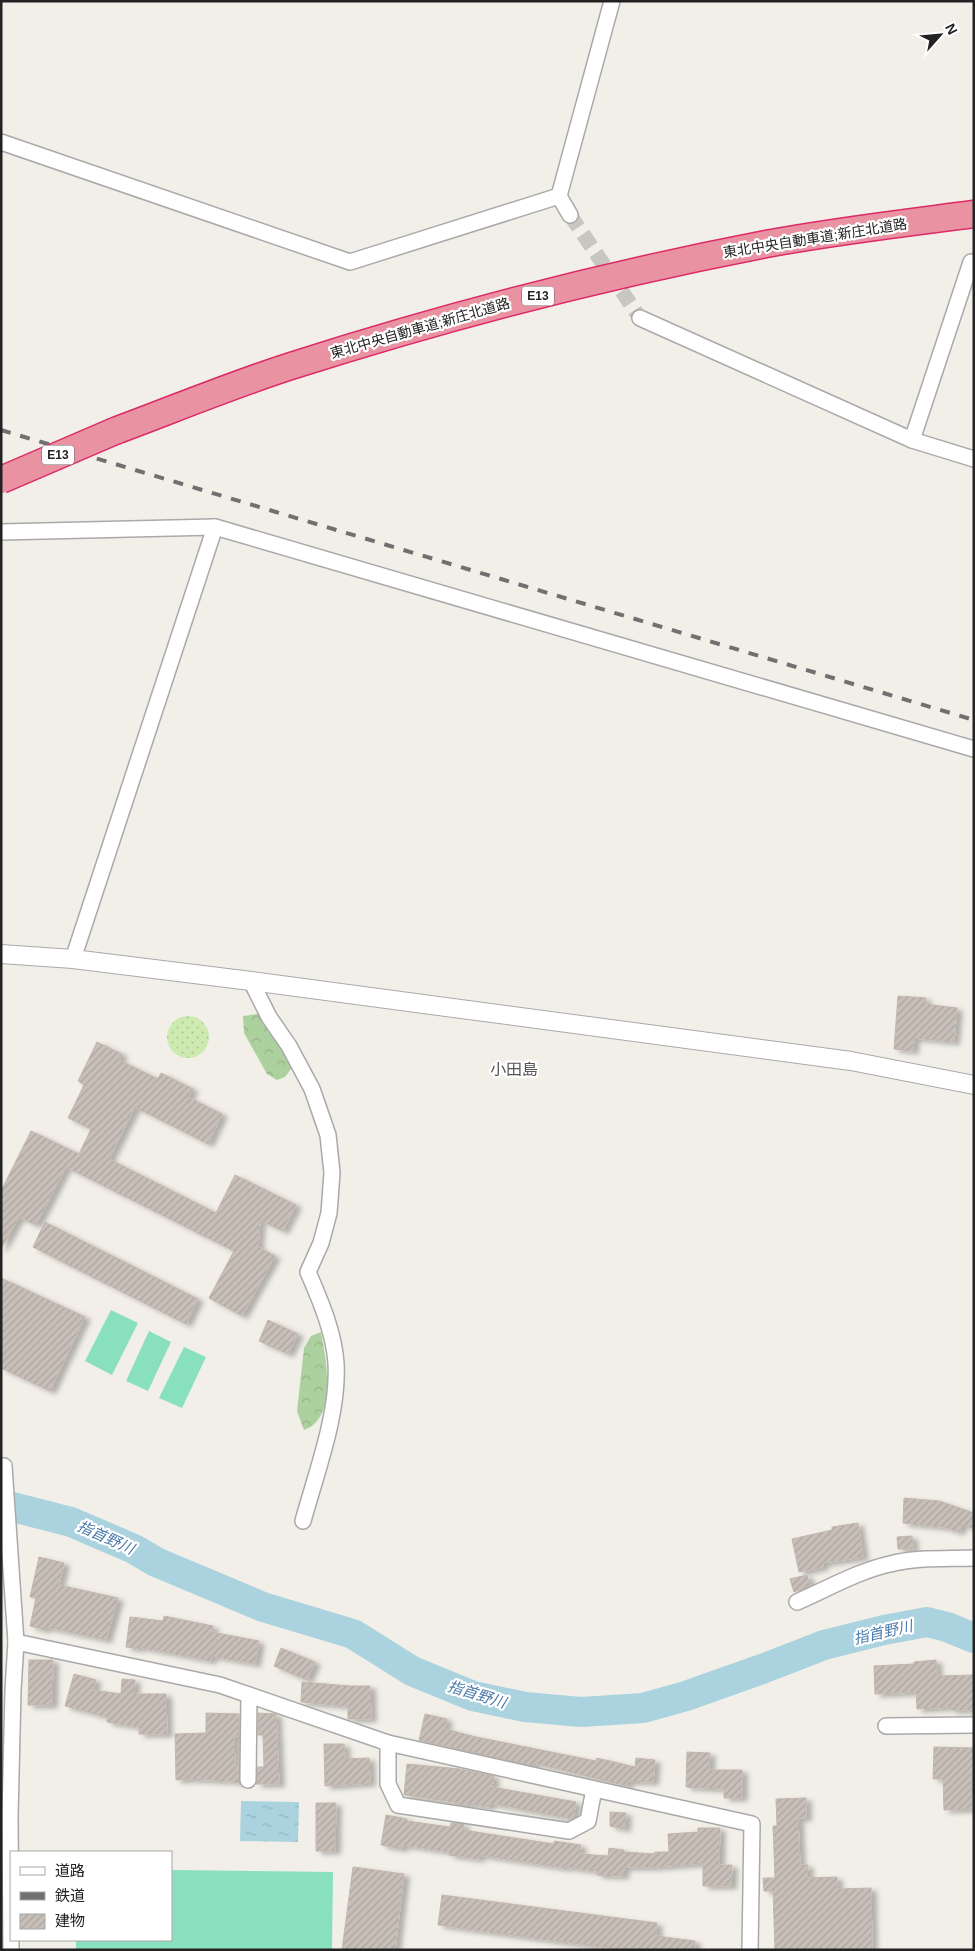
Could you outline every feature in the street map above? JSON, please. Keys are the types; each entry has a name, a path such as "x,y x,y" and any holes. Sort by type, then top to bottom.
{"highway":[{"name":"東北中央自動車道;新庄北道路","path":"1,480 115,431 289,366 454,316 642,270 768,244 974,214"}],"street":[{"path":"570,215 558,196 612,1"},
{"path":"1,142 350,262 558,196"},
{"path":"912,440 971,262"},
{"path":"640,318 912,440 974,459"},
{"path":"73,959 215,527"},
{"path":"1,532 215,527 974,749"},
{"path":"1,954 73,959 251,981 851,1061 974,1085"},
{"path":"251,981 269,1017 289,1046 312,1089 328,1135 332,1173 329,1212 321,1243 308,1272 329,1330 336,1362 336,1390 330,1421 303,1521"},
{"path":"4,1466 15,1603 16,1642 7,1690 6,1816 10,1923"},
{"path":"797,1602 863,1573 890,1564 922,1559 974,1558"},
{"path":"16,1642 220,1685 388,1743 752,1824 750,1950"},
{"path":"248,1780 249,1695"},
{"path":"886,1726 974,1725"},
{"path":"388,1743 388,1784 398,1805 569,1831 588,1822 594,1789"}],"green space":[{"path":"258,1014 290,1060 291,1069 285,1077 277,1080 267,1074 244,1033 243,1016"},
{"path":"192,1016 200,1019 206,1025 209,1037 206,1049 200,1055 184,1058 176,1055 170,1049 167,1033 170,1025 176,1019"},
{"path":"111,1310 138,1323 112,1375 85,1361"},
{"path":"149,1331 171,1342 148,1391 126,1381"},
{"path":"321,1332 327,1372 326,1401 322,1414 315,1424 304,1430 297,1411 304,1348 311,1336"},
{"path":"184,1347 206,1357 182,1408 159,1398"},
{"path":"172,1870 333,1872 332,1950 76,1950 76,1941 172,1941"}],"water":[{"path":"241,1801 299,1802 298,1842 240,1841"}],"building":[{"path":"898,996 926,998 925,1004 957,1008 954,1042 914,1038 913,1051 894,1049"},
{"path":"97,1042 122,1054 119,1060 158,1079 161,1073 193,1089 188,1097 222,1114 208,1144 135,1107 109,1159 216,1213 235,1175 296,1205 283,1231 260,1220 258,1247 275,1256 242,1316 209,1298 234,1251 66,1167 36,1225 19,1217 1,1249 1,1191 31,1131 79,1154 91,1129 68,1118 84,1085 78,1081"},
{"path":"45,1222 198,1299 186,1324 33,1247"},
{"path":"1,1278 85,1317 50,1391 1,1368"},
{"path":"268,1320 298,1334 288,1354 259,1341"},
{"path":"904,1498 939,1501 974,1513 974,1529 962,1524 959,1532 943,1527 903,1523"},
{"path":"858,1523 863,1557 822,1563 823,1567 799,1572 792,1539 832,1530 832,1527"},
{"path":"912,1536 913,1549 898,1549 897,1537"},
{"path":"39,1557 64,1563 59,1585 118,1598 106,1640 46,1627 45,1630 30,1626 36,1598 30,1597"},
{"path":"807,1575 810,1586 794,1592 790,1579"},
{"path":"164,1616 213,1626 212,1632 259,1641 255,1664 212,1656 211,1661 139,1647 139,1649 126,1647 130,1617 163,1621"},
{"path":"281,1648 315,1662 307,1680 274,1666"},
{"path":"29,1660 53,1660 52,1705 28,1705"},
{"path":"936,1660 937,1676 974,1675 974,1710 951,1710 951,1707 917,1709 916,1692 875,1694 874,1666 914,1664 914,1662"},
{"path":"74,1674 96,1680 93,1690 121,1694 122,1679 135,1680 134,1694 166,1694 167,1734 139,1734 139,1727 107,1722 107,1717 65,1706"},
{"path":"302,1682 370,1686 371,1719 348,1719 348,1706 301,1702"},
{"path":"206,1713 239,1714 239,1736 234,1736 235,1767 239,1767 239,1782 176,1780 175,1734 206,1733"},
{"path":"258,1713 276,1714 279,1784 256,1784 258,1767 264,1767 263,1735 258,1735"},
{"path":"425,1714 447,1719 445,1729 596,1761 597,1758 635,1767 636,1758 655,1760 653,1782 628,1781 627,1786 534,1763 533,1766 419,1740"},
{"path":"324,1744 344,1744 345,1759 369,1758 370,1783 325,1786"},
{"path":"934,1747 974,1748 974,1773 971,1773 972,1809 944,1810 943,1779 933,1779"},
{"path":"687,1752 710,1753 709,1770 742,1770 742,1798 724,1798 724,1789 686,1787"},
{"path":"407,1764 460,1769 494,1776 492,1787 576,1802 573,1819 490,1803 489,1807 467,1804 467,1806 455,1804 455,1802 404,1795"},
{"path":"806,1798 806,1818 798,1818 800,1865 808,1865 807,1878 837,1877 837,1889 871,1888 872,1950 775,1950 773,1891 764,1891 763,1878 775,1878 773,1826 777,1826 776,1799"},
{"path":"316,1803 336,1803 335,1851 316,1851"},
{"path":"610,1812 626,1813 625,1829 610,1826"},
{"path":"386,1815 407,1819 407,1821 450,1827 451,1823 464,1824 463,1830 554,1844 554,1841 581,1845 580,1854 608,1856 609,1848 624,1850 624,1852 654,1854 655,1852 669,1852 668,1834 698,1832 698,1828 720,1828 719,1865 732,1865 731,1886 703,1886 703,1863 654,1867 624,1867 623,1876 597,1875 597,1871 480,1855 479,1859 449,1855 450,1852 403,1845 402,1849 381,1845"},
{"path":"353,1867 404,1874 395,1950 342,1950"},
{"path":"442,1895 657,1923 656,1936 695,1941 695,1950 623,1950 438,1925"}],"waterway":[{"name":"指首野川","path":"1,1504 71,1522 134,1549 156,1562 263,1607 353,1634 412,1671 473,1696 525,1707 581,1712 643,1708 686,1696 824,1645 884,1630 927,1622 947,1627 974,1638"}],"tunnel":[{"path":"570,215 640,318"}],"railway":[{"path":"1,430 974,720"}],"district":[{"name":"小田島","path":"514,1069"}]}
